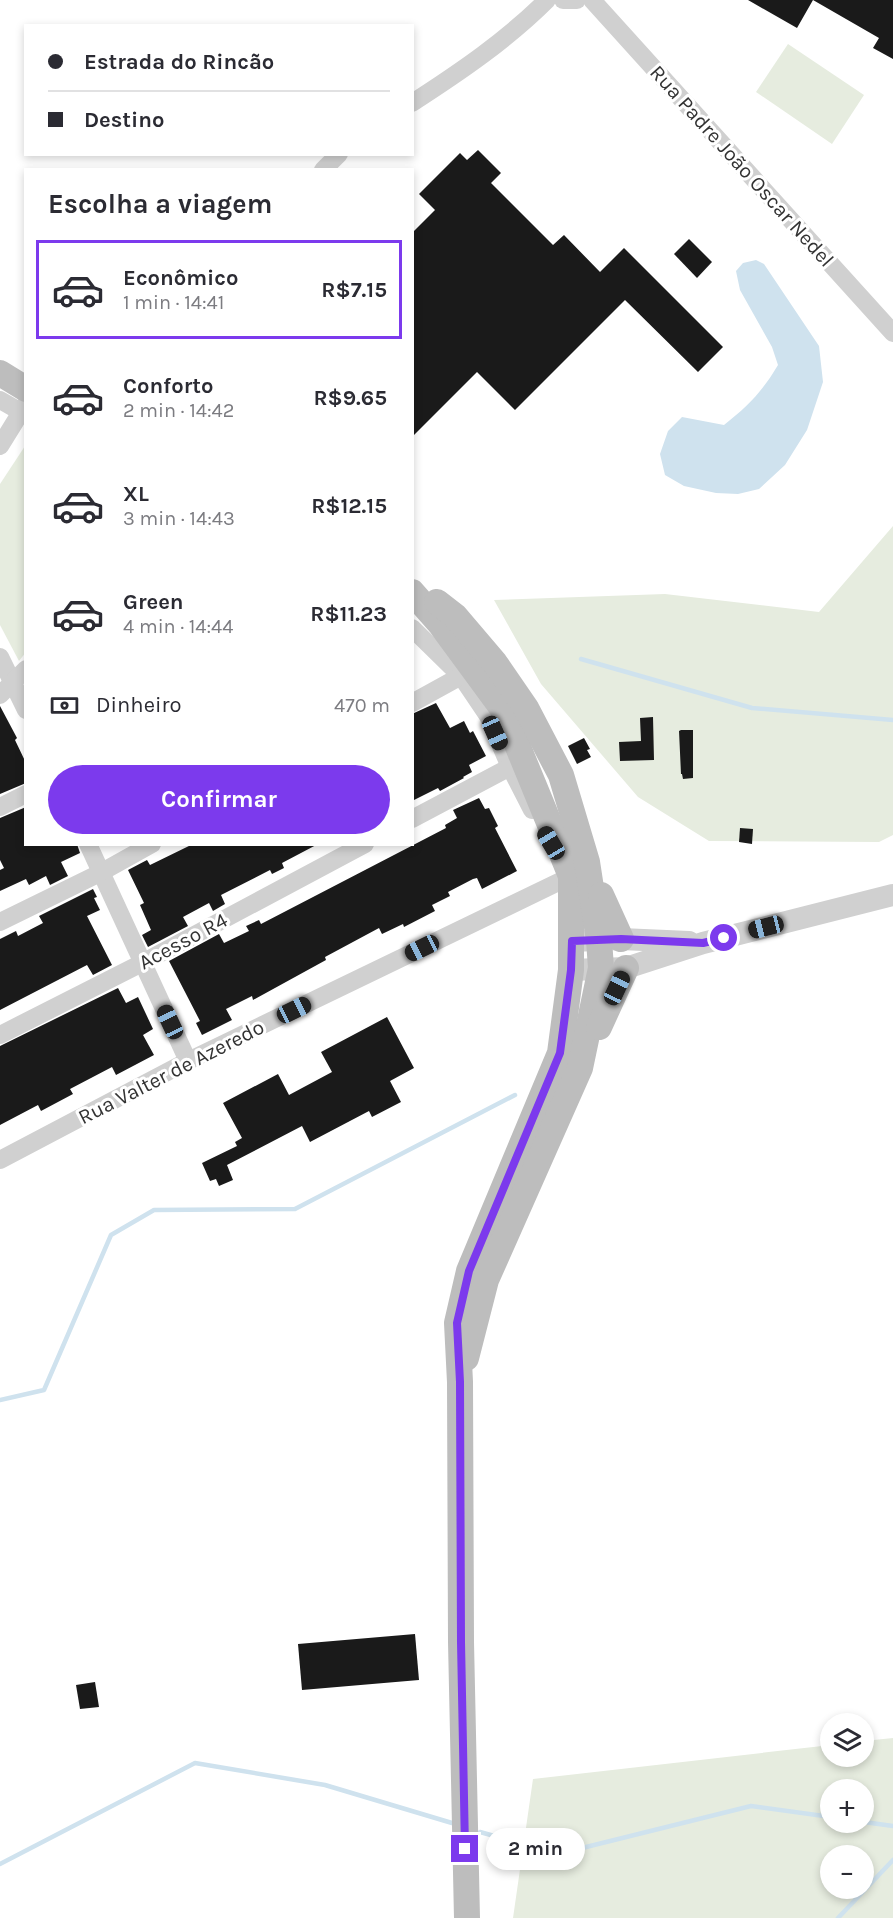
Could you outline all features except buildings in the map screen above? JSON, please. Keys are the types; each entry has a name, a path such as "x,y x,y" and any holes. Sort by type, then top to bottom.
{"main road":[{"path":"0,373 24,402"},
{"path":"414,586 456,616 495,663 526,708 561,775 575,868 571,970 560,1053 469,1271 457,1323 460,1382 461,1630 467,1918"},
{"path":"414,594 441,625 495,712 610,939 601,969 580,1068"},
{"path":"460,1382 486,1280 626,968"}],"street":[{"path":"414,103 466,68 535,13 547,0"},
{"path":"563,0 577,0"},
{"name":"Rua Padre João Oscar Nedel","path":"592,0 893,333"},
{"path":"325,168 337,156"},
{"path":"0,400 24,402 0,446"},
{"path":"414,630 495,712 510,767 540,824 575,868"},
{"path":"0,657 6,689 24,708"},
{"path":"6,689 24,671"},
{"path":"414,702 461,676"},
{"path":"414,818 510,767"},
{"path":"0,807 24,795"},
{"path":"89,846 188,1061"},
{"path":"0,922 100,873 148,846"},
{"name":"Acesso R4","path":"0,1035 142,963 361,846"},
{"name":"Rua Valter de Azeredo","path":"0,1160 188,1061 575,868"},
{"path":"571,970 626,968 703,943 893,895"},
{"path":"572,941 610,939 703,943"}],"shaded area":[{"path":"788,44 864,95 832,144 756,92"},
{"path":"24,448 24,655 19,661 0,625 0,484"},
{"path":"893,526 893,835 879,842 709,841 638,797 541,684 494,600 665,594 819,612"},
{"path":"893,1738 893,1918 513,1918 533,1779 820,1746 820,1767 874,1767 874,1740"}],"water":[{"path":"756,260 764,264 819,346 823,382 807,430 785,465 759,489 738,494 716,493 684,486 665,475 660,454 668,431 682,417 724,425 754,398 778,365 772,347 740,290 736,271 743,263"}],"waterway":[{"path":"581,659 752,708 893,720"},
{"path":"0,1400 44,1390 111,1235 154,1210 295,1209 515,1095"},
{"path":"0,1864 195,1763 325,1785 452,1823"},
{"path":"480,1832 558,1854 751,1806 820,1815"},
{"path":"874,1823 893,1826"},
{"path":"838,1918 893,1860"}],"route":[{"path":"465,1849 460,1382 457,1323 469,1271 560,1053 571,970 572,941 621,939 703,943 724,938"}]}
